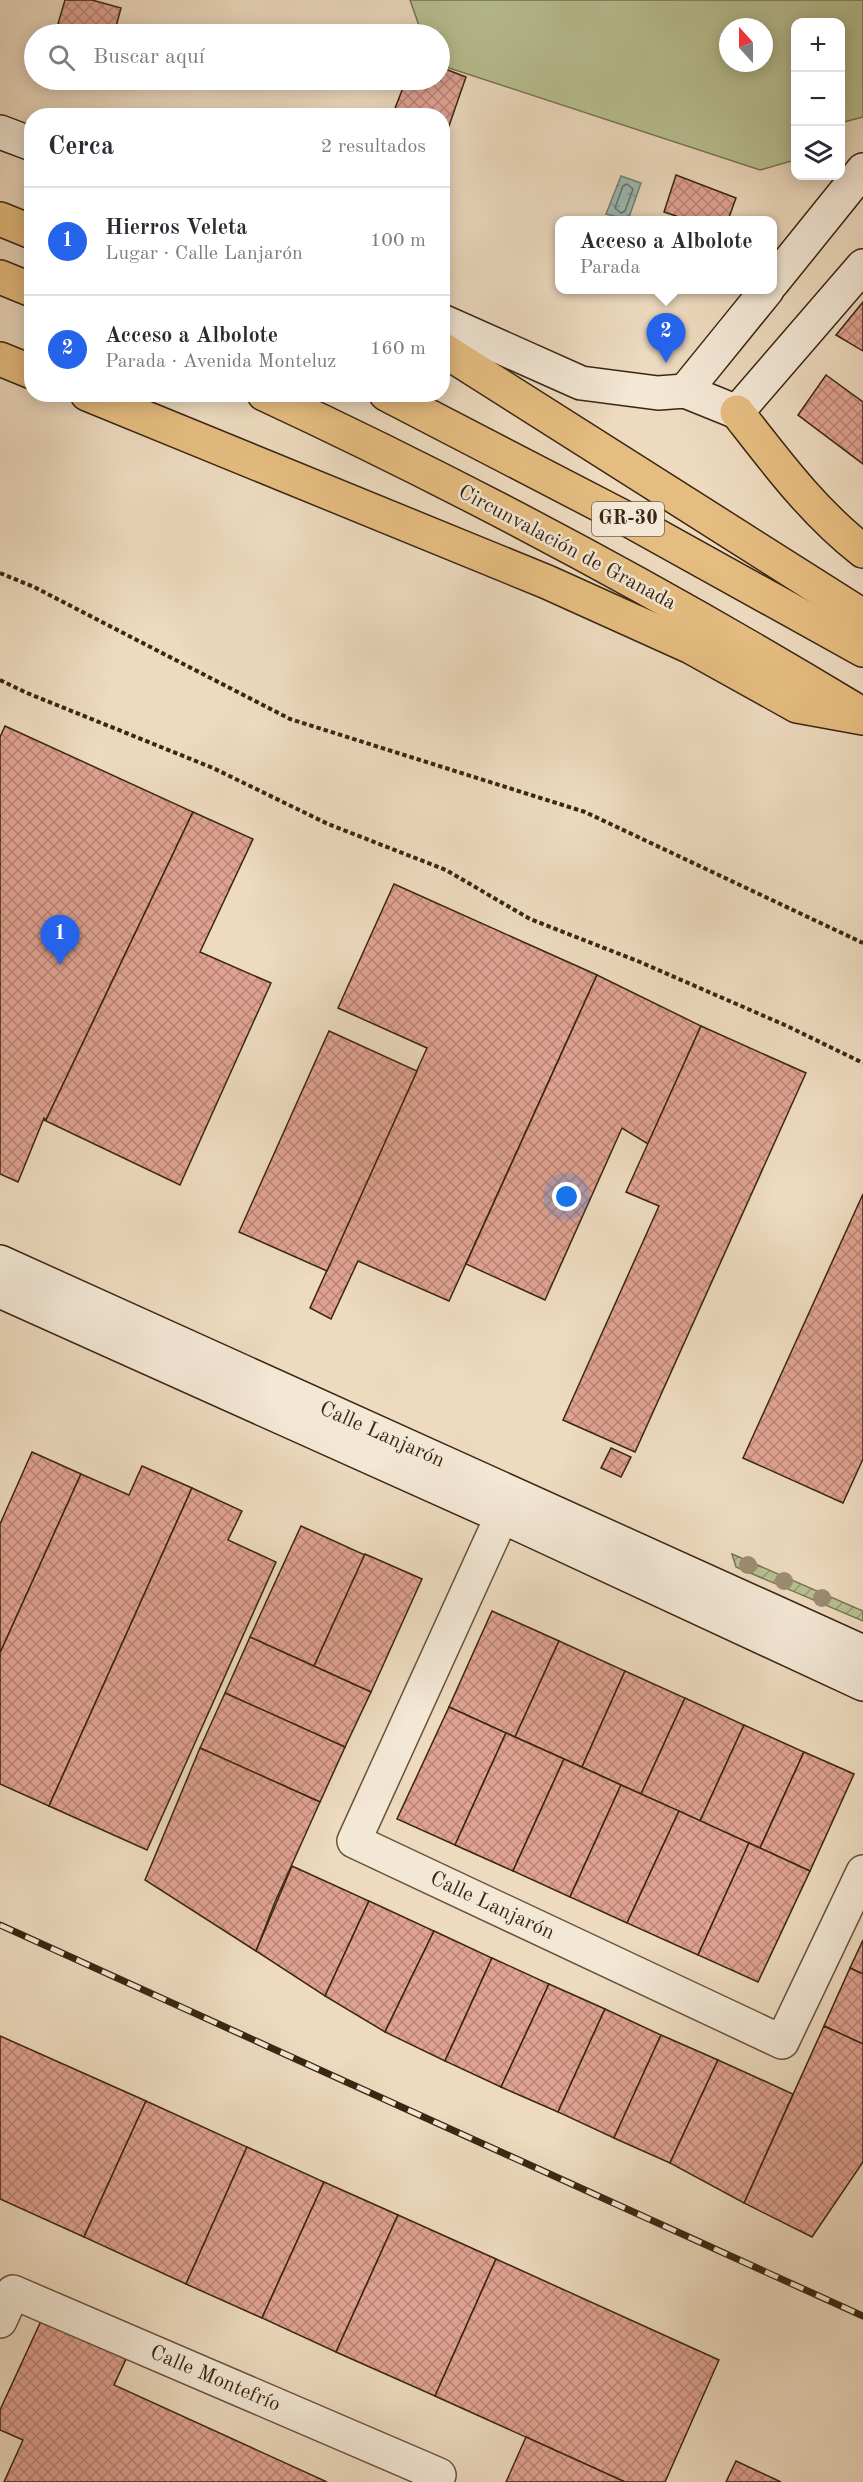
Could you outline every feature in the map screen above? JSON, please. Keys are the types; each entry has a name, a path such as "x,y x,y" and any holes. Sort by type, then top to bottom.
{"highway":[{"path":"0,219 24,229"},
{"path":"0,277 24,287"},
{"path":"450,354 863,616"},
{"path":"0,359 24,369"},
{"path":"107,402 547,582 691,647 797,706 863,717"},
{"name":"Circunvalación de Granada","path":"281,402 380,448 558,540 628,578 863,717"},
{"name":"GR-30","path":"401,402 627,519 863,650"},
{"path":"737,412 793,485 842,535 863,551"}],"street":[{"path":"0,132 24,141"},
{"path":"777,277 863,170"},
{"path":"450,325 581,383 658,393 686,391 737,412 863,266"},
{"path":"686,391 764,294"},
{"name":"Calle Lanjarón","path":"0,1262 507,1505 863,1684"},
{"name":"Calle Lanjarón","path":"0,1291 863,1652"},
{"name":"Calle Lanjarón","path":"507,1505 354,1841 782,2042 863,1872"},
{"name":"Calle Montefrío","path":"0,2321 13,2292 439,2475 436,2482"}],"path":[{"path":"0,573 34,587 290,718 585,812 863,943"},
{"path":"0,680 213,768 328,824 446,870 530,919 640,962 787,1026 863,1063"}],"green space":[{"path":"410,0 863,0 863,117 845,122 845,18 791,18 791,161 760,170 450,68 450,24 418,24"},
{"path":"732,1554 863,1611 863,1621 736,1567"}],"water":[{"path":"621,176 641,183 629,216 606,214"}],"building":[{"path":"65,0 92,0 121,8 117,24 58,24"},
{"path":"450,71 466,77 450,123 450,108 395,108 402,90 450,90"},
{"path":"676,175 736,198 729,216 676,216 664,212"},
{"path":"863,302 863,351 836,335"},
{"path":"826,375 863,402 863,464 798,415"},
{"path":"5,726 193,812 46,1120 44,1118 18,1182 0,1174 0,737"},
{"path":"193,812 253,839 200,952 271,983 180,1185 44,1120 46,1120"},
{"path":"394,884 597,975 449,1301 358,1261 331,1319 310,1308 427,1048 338,1008"},
{"path":"597,975 701,1026 648,1144 622,1128 545,1300 466,1264"},
{"path":"701,1026 806,1073 635,1452 563,1420 659,1206 626,1192"},
{"path":"329,1031 417,1071 327,1271 239,1232"},
{"path":"863,1194 863,1459 843,1503 743,1458"},
{"path":"611,1448 631,1457 621,1477 601,1468"},
{"path":"32,1452 81,1474 0,1653 0,1524"},
{"path":"142,1466 192,1488 49,1806 0,1784 0,1653 81,1474 129,1495"},
{"path":"192,1488 242,1511 228,1540 276,1562 147,1850 49,1806"},
{"path":"301,1526 365,1555 314,1666 250,1637"},
{"path":"365,1554 422,1579 371,1692 314,1666"},
{"path":"492,1611 559,1641 515,1737 449,1707"},
{"path":"250,1637 371,1692 345,1747 225,1693"},
{"path":"559,1641 625,1671 582,1767 515,1737"},
{"path":"625,1671 685,1698 641,1794 582,1767"},
{"path":"225,1693 345,1747 320,1802 200,1748"},
{"path":"685,1698 744,1725 700,1821 641,1794"},
{"path":"449,1707 506,1733 455,1845 397,1819"},
{"path":"744,1725 804,1752 760,1848 700,1821"},
{"path":"506,1733 564,1759 513,1871 455,1845"},
{"path":"200,1748 320,1802 275,1902 256,1951 145,1880"},
{"path":"804,1752 854,1774 810,1871 760,1848"},
{"path":"564,1759 621,1785 570,1897 513,1871"},
{"path":"621,1785 679,1811 627,1923 570,1897"},
{"path":"679,1811 749,1843 698,1955 627,1923"},
{"path":"749,1843 810,1871 758,1982 698,1955"},
{"path":"292,1866 369,1901 325,1996 256,1951"},
{"path":"369,1901 434,1931 385,2032 325,1996"},
{"path":"434,1931 492,1958 445,2061 385,2032"},
{"path":"863,1940 863,1974 850,1968"},
{"path":"492,1958 549,1984 501,2087 445,2061"},
{"path":"850,1968 863,1974 863,2044 824,2026"},
{"path":"549,1984 605,2009 558,2112 501,2087"},
{"path":"605,2009 661,2035 614,2138 558,2112"},
{"path":"824,2026 863,2044 863,2162 812,2237 744,2203"},
{"path":"661,2035 718,2060 670,2163 614,2138"},
{"path":"0,2036 146,2101 84,2237 0,2199"},
{"path":"718,2060 793,2094 744,2203 670,2163"},
{"path":"146,2101 247,2147 186,2284 84,2237"},
{"path":"247,2147 324,2182 262,2318 186,2284"},
{"path":"324,2182 398,2215 336,2352 262,2318"},
{"path":"398,2215 496,2259 435,2396 336,2352"},
{"path":"496,2259 719,2360 665,2482 625,2482 435,2396"},
{"path":"41,2321 126,2359 114,2385 327,2482 4,2482 23,2440 0,2430 0,2410"},
{"path":"526,2437 625,2482 506,2482"},
{"path":"736,2461 781,2482 726,2482"}],"railway":[{"path":"0,1925 863,2316"}],"place":[{"name":"Acceso a Albolote","path":"666,363"},
{"name":"Hierros Veleta","path":"60,965"}]}
